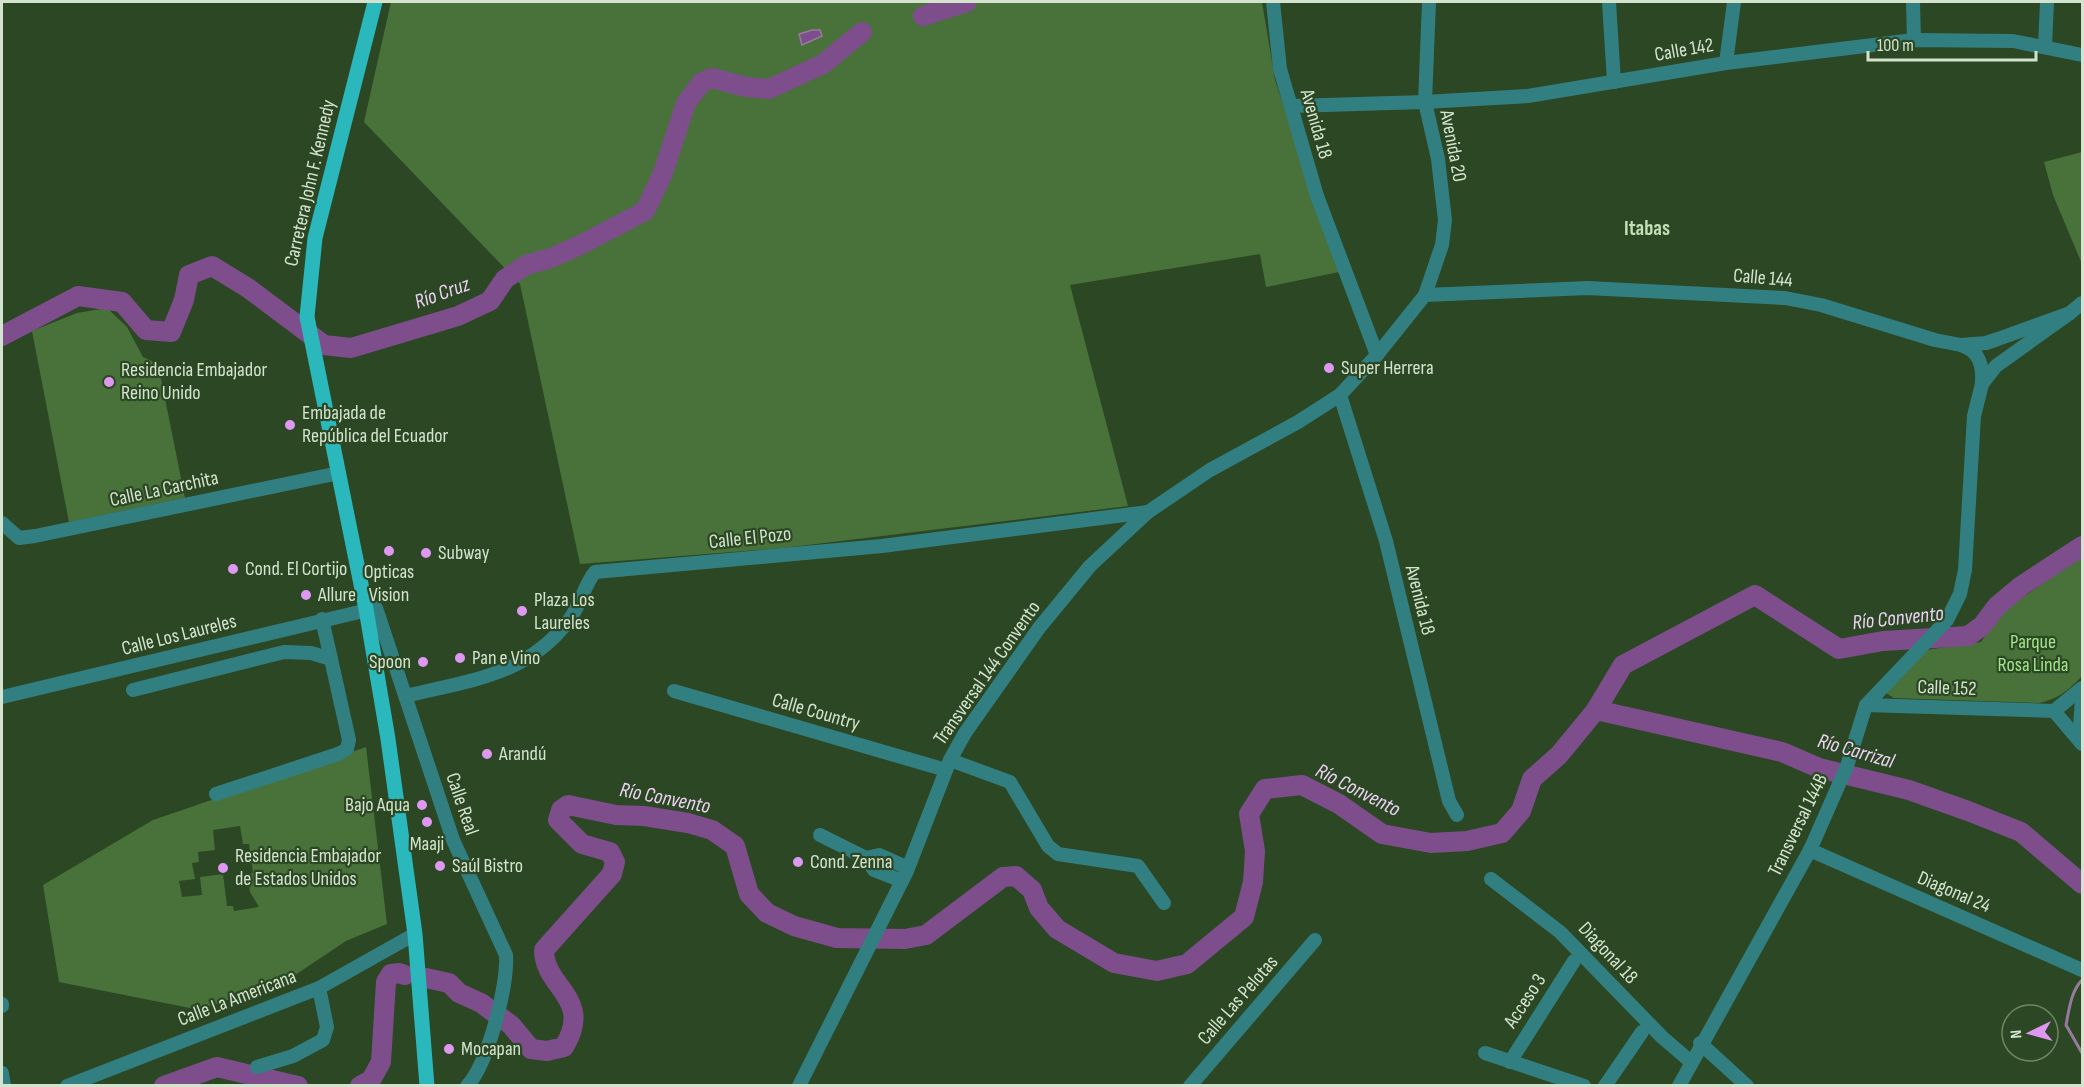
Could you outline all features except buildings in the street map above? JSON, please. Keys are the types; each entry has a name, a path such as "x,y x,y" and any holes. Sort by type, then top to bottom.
{"main road":[{"name":"Carretera John F. Kennedy","path":"375,2 315,238 307,317 310,344 366,609 403,837 415,934 427,1086"}],"street":[{"name":"Avenida 18","path":"1274,2 1280,69 1317,195 1377,355"},
{"name":"Avenida 20","path":"1377,355 1425,295 1442,245 1445,220 1443,189 1425,102 1428,2"},
{"path":"1609,2 1614,82"},
{"path":"1726,63 1734,2"},
{"path":"1913,2 1914,40"},
{"path":"2045,46 2047,2"},
{"name":"Calle 142","path":"1291,106 1528,96 1726,63 1914,40 2013,41 2082,55"},
{"name":"Calle 144","path":"1425,295 1587,288 1785,298 1821,304 1935,340 1961,345 1986,343 2070,313 2082,303"},
{"name":"Transversal 144B","path":"1679,1086 1810,850 1847,766 1866,705 1947,620 1960,594 1965,570 1974,416 1982,384 1996,366 2070,313"},
{"path":"1961,345 1970,348 1978,356 1983,368 1982,384"},
{"name":"Transversal 144 Convento","path":"799,1086 902,881 948,765 965,733 1039,628 1090,566 1148,512 1210,470 1298,422 1340,395 1377,355"},
{"name":"Avenida 18","path":"1340,395 1386,541 1449,801 1457,815"},
{"name":"Calle La Carchita","path":"2,523 19,538 35,536 339,473"},
{"name":"Calle El Pozo","path":"406,696 507,670 529,660 552,641 571,618 587,590 589,579 595,572 882,546 1148,512"},
{"name":"Calle Real","path":"366,609 376,608 378,611 453,840 506,955 507,971 503,994 482,1062 467,1086"},
{"name":"Calle Los Laureles","path":"2,697 210,649 366,609"},
{"path":"216,794 339,754 347,749 349,740 322,619"},
{"path":"132,690 284,652 304,652 331,659"},
{"path":"2081,742 2054,711 2082,688"},
{"name":"Calle Country","path":"674,691 1010,782 1048,846 1058,854 1138,866 1164,903"},
{"path":"2081,742 2082,699"},
{"name":"Calle 152","path":"1866,705 2054,711"},
{"path":"820,835 867,858 874,870 902,881"},
{"name":"Diagonal 24","path":"1810,850 2082,970"},
{"path":"867,858 879,855 908,868"},
{"name":"Diagonal 18","path":"1491,879 1560,932 1662,1037 1691,1062"},
{"name":"Calle La Americana","path":"68,1086 319,988 415,934"},
{"name":"Calle Las Pelotas","path":"1190,1086 1315,940"},
{"name":"Acceso 3","path":"1510,1062 1574,961"},
{"path":"257,1067 293,1056 323,1040 327,1027 319,988"},
{"path":"1605,1086 1642,1032"},
{"path":"1701,1043 1747,1086"},
{"path":"1485,1053 1584,1086"},
{"path":"2,1073 4,1086"}],"green space":[{"path":"391,2 1262,2 1275,80 1339,272 1266,287 1260,254 1070,285 1128,506 783,548 580,564 520,284 364,122"},
{"path":"2082,152 2082,264 2053,195 2044,162"},
{"path":"107,308 127,327 143,357 158,364 185,498 69,522 32,331 77,313"},
{"name":"Parque Rosa Linda","path":"2082,555 2082,676 2063,693 2039,703 1894,698 1886,693 1926,650 1981,642 2000,614"},
{"path":"366,747 387,924 346,941 295,975 200,1010 59,982 43,885 153,820","holes":["240,826 243,844 249,844 253,873 248,874 250,892 259,907 234,911 233,906 227,906 223,874 200,877 202,895 182,897 179,881 195,879 192,863 199,862 198,852 215,850 213,830"]}],"shaded area":[{"path":"820,30 822,36 802,45 799,34"}],"waterway":[{"name":"Río Cruz","path":"923,16 967,2"},
{"name":"Río Cruz","path":"2,336 78,296 122,302 146,330 171,332 184,300 189,275 212,266 248,288 324,345 351,348 458,316 490,301 505,279 526,265 551,258 582,244 645,211 663,173 686,103 702,82 712,78 746,87 769,89 823,64 862,32"},
{"name":"Río Convento","path":"426,978 449,983 459,993 481,1003 511,1025 531,1049 547,1051 564,1047 572,1030 574,1017 571,1005 546,963 544,950 612,874 615,862 610,852 582,844 558,820 561,810 568,805 616,815 644,816 688,823 712,830 735,846 749,894 767,913 794,926 837,938 905,939 926,935 1003,877 1016,876 1032,890 1039,908 1057,929 1114,963 1157,971 1187,964 1244,917 1253,882 1255,851 1249,814 1265,789 1302,785 1339,804 1382,834 1431,843 1467,841 1502,833 1521,811 1532,779 1559,755 1596,710 1623,665 1755,595 1839,649 1883,641 1968,636 1982,626 1997,606 2021,586 2082,546"},
{"name":"Río Carrizal","path":"1596,710 1782,752 1819,768 1909,790 1968,811 2021,832 2082,884"},
{"name":"Río Convento","path":"360,1086 371,1080 381,1062 386,982 391,974 405,975"},
{"path":"2082,980 2073,995 2066,1025 2082,1053"},
{"name":"Río Convento","path":"164,1086 217,1067 298,1086"}],"place":[{"name":"Super Herrera","path":"1329,368"},
{"name":"Residencia Embajador Reino Unido","path":"109,382"},
{"name":"Embajada de República del Ecuador","path":"290,425"},
{"name":"Opticas Vision","path":"389,551"},
{"name":"Subway","path":"426,553"},
{"name":"Cond. El Cortijo","path":"233,569"},
{"name":"Allure","path":"306,595"},
{"name":"Plaza Los Laureles","path":"522,611"},
{"name":"Pan e Vino","path":"460,658"},
{"name":"Spoon","path":"423,662"},
{"name":"Arandú","path":"487,754"},
{"name":"Bajo Aqua","path":"422,805"},
{"name":"Maaji","path":"427,822"},
{"name":"Cond. Zenna","path":"798,862"},
{"name":"Saúl Bistro","path":"440,866"},
{"name":"Residencia Embajador de Estados Unidos","path":"223,868"},
{"name":"Mocapan","path":"449,1049"}],"district":[{"name":"Itabas","path":"1647,228"}]}
